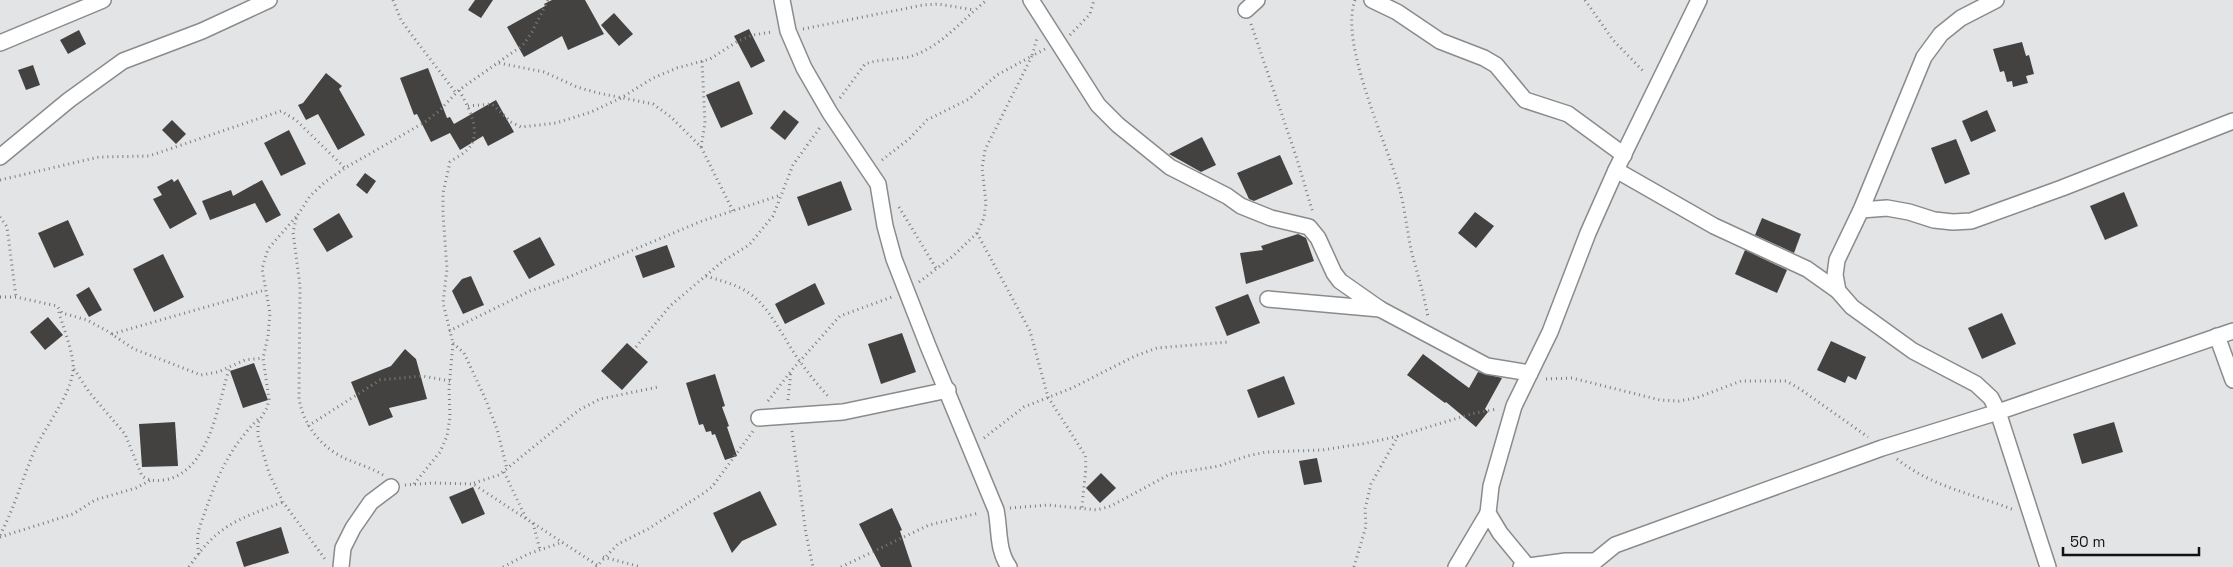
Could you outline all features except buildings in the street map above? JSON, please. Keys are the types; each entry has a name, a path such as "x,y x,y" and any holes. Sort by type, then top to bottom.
{"street":[{"path":"0,43 103,0"},
{"path":"0,157 69,100 124,61 202,31 269,0"},
{"path":"782,0 788,31 804,68 830,113 878,184 885,226 894,259 996,510 1000,528 998,542 1004,560 1009,567"},
{"path":"1031,0 1098,105 1118,125 1170,167 1254,212 1271,218 1305,224 1313,231 1340,281 1380,309 1431,335 1471,360 1487,366 1530,374"},
{"path":"1372,0 1397,12 1440,42 1484,58 1496,65 1525,100 1568,114 1624,155"},
{"path":"1456,567 1488,513 1491,486 1514,406 1550,332 1588,233 1616,170 1699,0"},
{"path":"1838,291 1835,275 1837,260 1861,210 1924,57 1941,34 1961,18 1996,0"},
{"path":"1861,210 1887,208 1909,212 1934,220 1971,221 2062,188 2233,121"},
{"path":"1616,170 1714,226 1807,270 1838,291 1852,307 1870,322 1913,351 1984,390 1991,398 1998,412 2030,517 2048,567"},
{"path":"1268,299 1380,309"},
{"path":"1488,513 1500,533 1525,566 1566,561 1592,564 1615,546 1882,448 1998,412 2233,331"},
{"path":"2217,336 2233,380"},
{"path":"759,418 843,412 948,390"},
{"path":"341,567 343,548 353,528 388,482"}],"path":[{"path":"394,0 401,20 468,106 473,118 474,133 472,144 450,162 443,193 447,269 443,303 452,343 450,417 447,436 440,452 414,484"},
{"path":"326,560 283,502 269,473 258,436 258,423 267,408 269,399 263,358 268,336 270,313 262,269 268,249 297,216 310,196 325,182 345,168 425,122 458,92 523,45 532,32 548,0"},
{"path":"636,347 670,306 722,261 749,245 773,216 793,165 857,72 865,64 908,57 928,48 943,39 987,0"},
{"path":"868,169 899,148 927,120 969,99 997,75 1059,42 1073,32 1090,14 1094,0"},
{"path":"1355,0 1350,22 1358,61 1399,187 1431,335"},
{"path":"1585,0 1613,40 1658,86"},
{"path":"1249,3 1313,210 1313,231"},
{"path":"468,106 492,104 516,125 537,127 591,112 621,98 652,78 717,56 738,41 753,35 814,28 923,5 938,4 974,10"},
{"path":"907,291 977,233 984,218 986,203 982,168 985,150 1032,56"},
{"path":"701,147 706,123 702,61"},
{"path":"500,63 544,72 577,87 653,104 671,117 701,147 733,211"},
{"path":"0,180 99,157 149,156 281,112 296,120 345,168"},
{"path":"449,330 499,307 512,298 568,277 702,221 782,194"},
{"path":"898,206 911,224 936,268"},
{"path":"297,216 293,232 300,286 299,399 301,412 308,426 319,440 344,458 388,482 473,484 488,480 506,470 578,410 600,399 658,387"},
{"path":"0,217 7,227 16,297"},
{"path":"977,233 1030,331 1048,397 1085,455 1087,463 1083,480 1082,510"},
{"path":"705,276 731,284 748,292 762,303 773,317 811,378 843,412"},
{"path":"112,334 265,290"},
{"path":"0,297 16,297 57,306 62,313 87,320 134,349 201,376 209,376 245,360 263,358"},
{"path":"57,306 74,369 89,392 125,434 142,476 152,480"},
{"path":"971,448 1024,407 1099,375 1135,356 1157,348 1228,342"},
{"path":"452,343 464,353 485,398 497,429 506,470 526,519"},
{"path":"0,536 73,514 95,500 136,488 152,480 171,479 180,476 194,461 213,428 230,366"},
{"path":"0,536 37,446 57,410 74,369"},
{"path":"791,370 788,397 790,417 806,534 813,567"},
{"path":"1530,374 1545,379 1572,378 1660,400 1679,401 1696,398 1741,381 1786,381 1807,393 1920,476 1941,486 2030,517"},
{"path":"308,426 380,380 422,376 450,381"},
{"path":"841,567 929,525 961,516 996,510 1048,505 1082,510 1097,510 1111,506 1170,474 1218,466 1266,452 1322,450 1399,436 1471,414 1514,406"},
{"path":"199,554 197,533 218,475 248,430 262,416"},
{"path":"1354,567 1366,526 1365,509 1371,484 1399,436"},
{"path":"473,484 597,565"},
{"path":"189,567 221,529 283,502"},
{"path":"533,523 540,550"},
{"path":"503,567 528,554 564,542"},
{"path":"603,557 641,567"}]}
